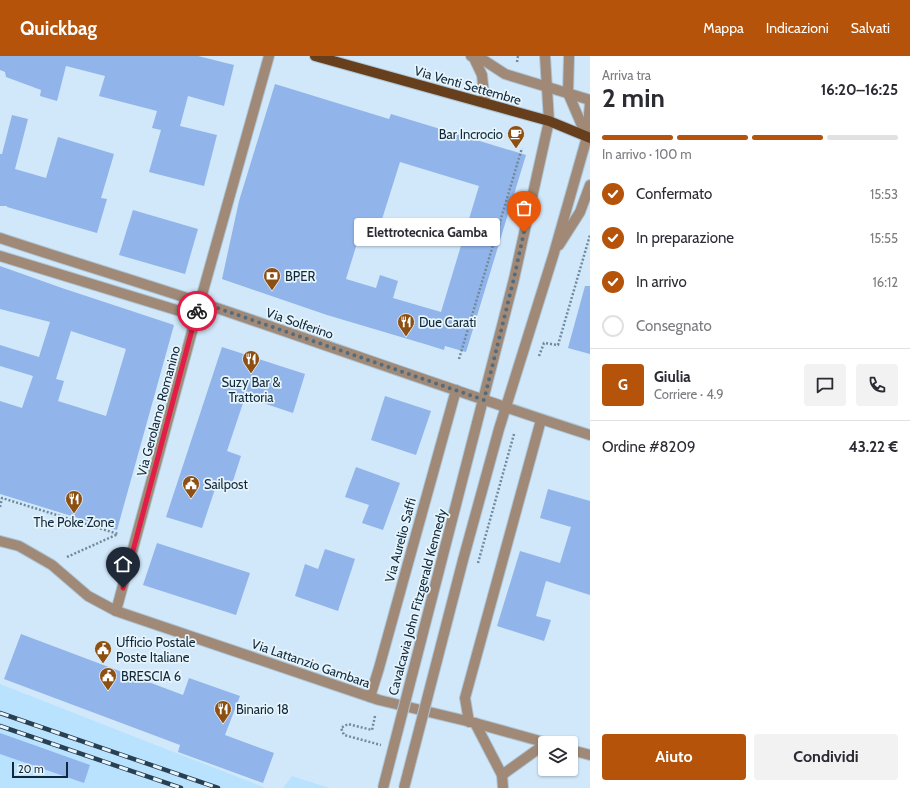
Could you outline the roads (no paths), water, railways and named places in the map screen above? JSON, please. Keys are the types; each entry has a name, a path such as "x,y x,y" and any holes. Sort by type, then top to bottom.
{"main road":[{"name":"Via Venti Settembre","path":"315,56 549,121 589,137"}],"street":[{"name":"Via Gerolamo Romanino","path":"116,611 196,316 269,56"},
{"path":"472,56 482,75 485,103"},
{"path":"472,56 485,61 506,74 547,88 590,100"},
{"path":"484,400 514,278 549,121 545,56"},
{"path":"569,56 568,93 589,137"},
{"path":"404,788 499,430 589,137 590,103"},
{"path":"554,253 580,212 590,185"},
{"name":"Via Solferino","path":"0,238 200,302 541,420 590,435"},
{"path":"0,256 196,316"},
{"name":"Via Aurelio Saffi","path":"370,697 456,390"},
{"name":"Cavalcavia John Fitzgerald Kennedy","path":"383,788 484,400"},
{"path":"503,788 502,775 472,723 465,698 541,420"},
{"name":"Via Lattanzio Gambara","path":"0,541 20,546 52,564 88,596 116,611 370,697 538,741"},
{"name":"Via Lattanzio Gambara","path":"502,775 538,749"},
{"path":"578,752 590,755"}],"railway":[{"path":"0,713 218,788"},
{"path":"0,726 181,788"}],"place":[{"name":"Bar Incrocio","path":"516,149"},
{"name":"Elettrotecnica Gamba","path":"524,232"},
{"name":"BPER","path":"272,291"},
{"name":"Due Carati","path":"406,337"},
{"name":"Suzy Bar & Trattoria","path":"251,374"},
{"name":"Sailpost","path":"191,499"},
{"name":"The Poke Zone","path":"74,514"},
{"name":"Ufficio Postale Poste Italiane","path":"103,664"},
{"name":"BRESCIA 6","path":"108,691"},
{"name":"Binario 18","path":"223,724"}]}
